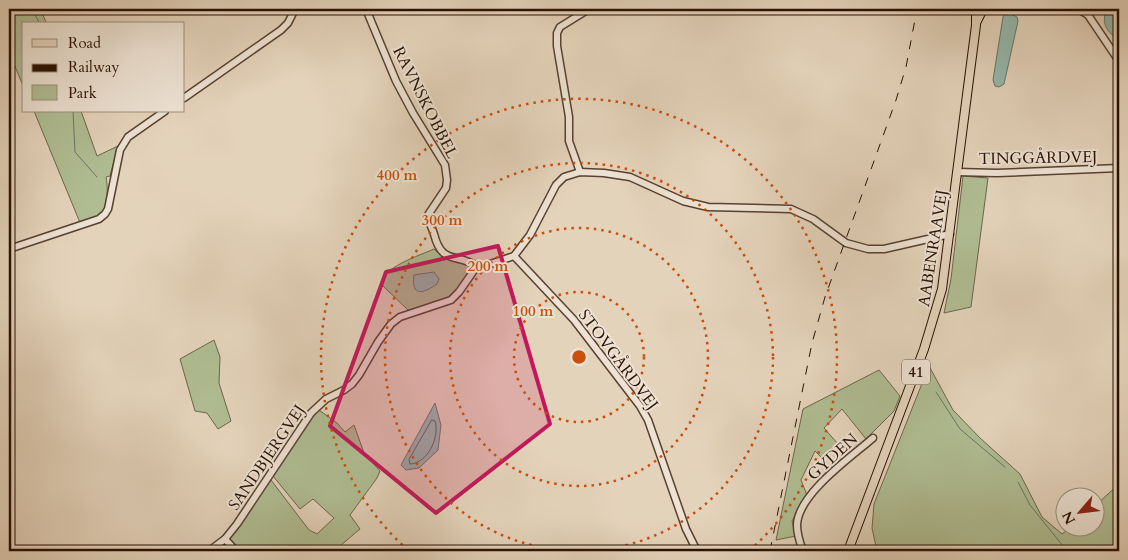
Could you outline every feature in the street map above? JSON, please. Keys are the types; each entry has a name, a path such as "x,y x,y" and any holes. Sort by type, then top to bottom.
{"main road":[{"name":"AABENRAAVEJ","path":"848,551 932,326 942,289 976,25 976,9"},
{"name":"AABENRAAVEJ","path":"976,25 983,9"}],"street":[{"path":"185,97 280,30 288,23 296,9"},
{"name":"RAVNSKOBBEL","path":"366,9 396,81 445,165 446,188 428,215 436,245 440,251 447,255 478,267"},
{"path":"580,172 569,141 568,117 557,46 557,33 560,27 590,9"},
{"path":"1078,9 1088,15 1119,61"},
{"path":"9,249 100,219 108,209 120,150 124,142 164,112"},
{"name":"TINGGÅRDVEJ","path":"957,172 997,174 1119,168"},
{"path":"478,267 514,256 530,235 559,181 564,177 580,172 604,172 630,177 683,201 708,207 791,209 803,213 846,243 868,248 884,249 950,234"},
{"name":"STOVGÅRDVEJ","path":"514,256 574,320 640,406 648,420 686,529 697,551"},
{"name":"SANDBJERGVEJ","path":"209,551 226,539 270,476 311,412 326,399 352,384 391,324 400,317 451,300 478,267"},
{"name":"GYDEN","path":"803,551 797,525 798,515 810,494 873,438"},
{"path":"226,539 236,551"}],"highlighted area":[{"path":"498,246 550,424 436,513 330,426 386,272"}],"green space":[{"path":"9,9 40,9 46,22 22,22 22,83 9,52"},
{"path":"34,112 81,112 97,156 118,146 110,176 106,177 107,195 105,210 96,219 81,225"},
{"path":"963,176 988,178 971,307 944,313 951,279"},
{"path":"434,249 439,254 471,267 459,288 449,298 433,305 408,310 382,285 383,279 387,273 402,263"},
{"path":"214,340 220,357 219,383 231,421 218,429 207,413 195,411 180,359"},
{"path":"929,366 953,410 980,438 1020,474 1042,517 1056,529 1056,538 1106,538 1106,496 1119,484 1119,551 877,551 872,528 874,504"},
{"path":"879,370 900,396 894,411 866,439 842,409 824,428 838,444 822,458 815,451 801,480 807,495 792,521 796,536 776,540 803,409"},
{"path":"319,410 337,423 345,432 354,425 364,453 380,471 350,515 360,529 341,545 346,551 238,551 228,539 271,480 309,530 317,534 334,518 313,499 300,509 273,476 312,417"}],"water":[{"path":"1107,9 1119,9 1119,42 1106,27 1104,19"},
{"path":"1009,13 1017,17 1018,21 1004,84 999,87 995,86 993,80 1003,17"},
{"path":"434,272 439,279 437,284 428,290 419,292 414,287 414,275"},
{"path":"435,403 441,425 438,450 419,468 406,470 401,465"}],"waterway":[{"path":"32,9 39,22"},
{"path":"73,112 75,152 97,177"},
{"path":"936,392 960,429 1005,467"},
{"path":"1018,482 1030,505 1067,551"}],"railway":[{"path":"770,551 812,343 825,297 896,100 906,67 917,9"}]}
